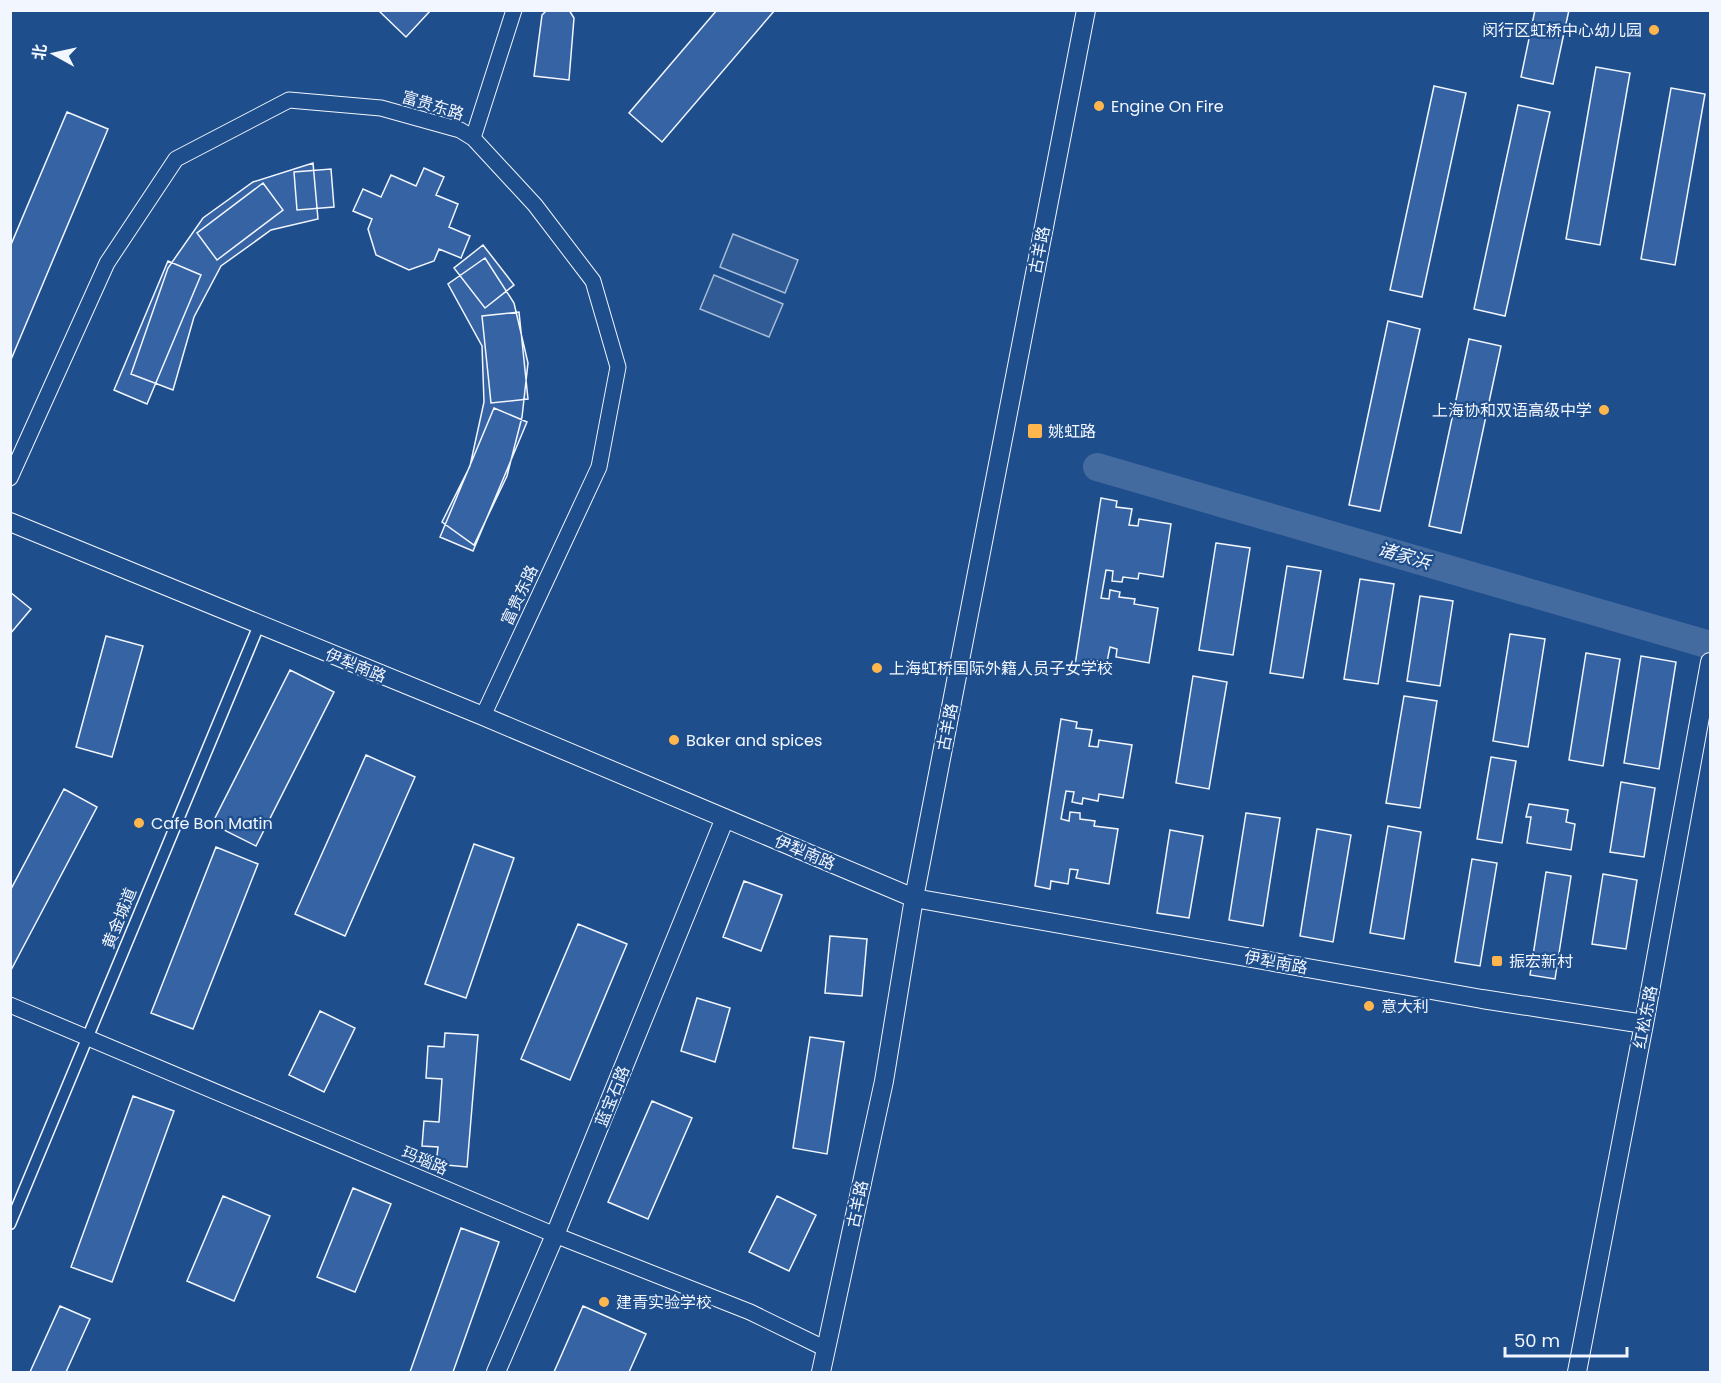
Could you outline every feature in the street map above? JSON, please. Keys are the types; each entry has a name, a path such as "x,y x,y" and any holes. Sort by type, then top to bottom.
{"street":[{"path":"473,138 514,10"},
{"name":"古羊路","path":"821,1372 884,1081 914,898 1086,10"},
{"name":"富贵东路","path":"10,478 107,263 176,159 289,100 381,108 460,130 473,138 535,205 593,281 618,367 599,467 483,716"},
{"name":"伊犁南路","path":"10,522 483,716 914,898 1482,999 1644,1024"},
{"name":"黄金城道","path":"10,1224 259,625"},
{"name":"红松东路","path":"1577,1372 1710,663"},
{"name":"蓝宝石路","path":"496,1372 555,1235 725,818"},
{"name":"玛瑙路","path":"10,1005 555,1235 750,1312 826,1349"}],"shaded area":[{"path":"733,234 798,260 785,293 720,267"},
{"path":"714,275 783,304 769,337 700,309"}],"building":[{"path":"378,10 431,10 406,37"},
{"path":"547,10 569,10 574,18 569,80 534,76 542,15"},
{"path":"717,10 775,10 662,142 629,113"},
{"path":"1535,10 1569,10 1553,84 1521,77"},
{"path":"1596,67 1630,73 1600,245 1566,239"},
{"path":"1434,86 1466,93 1422,297 1390,290"},
{"path":"1671,88 1705,94 1675,265 1641,259"},
{"path":"1518,105 1550,112 1505,316 1474,309"},
{"path":"67,112 108,129 10,362 10,247"},
{"path":"313,163 318,219 271,230 221,266 194,317 173,390 131,374 168,268 203,218 253,182"},
{"path":"424,168 444,177 436,195 458,204 449,227 470,236 461,258 439,249 434,261 409,270 376,255 368,229 372,219 353,211 363,189 381,197 391,175 416,186"},
{"path":"331,169 334,207 297,210 294,172"},
{"path":"263,183 283,210 217,260 197,233"},
{"path":"483,245 514,285 485,308 454,268"},
{"path":"485,258 514,303 528,363 522,417 507,476 474,545 442,522 470,466 484,402 482,346 448,284"},
{"path":"168,261 201,275 147,404 114,390"},
{"path":"519,312 528,399 491,403 482,316"},
{"path":"1388,321 1420,329 1380,511 1349,505"},
{"path":"1469,339 1501,346 1461,533 1429,526"},
{"path":"494,408 527,422 473,551 440,537"},
{"path":"1101,498 1117,501 1116,507 1132,509 1129,525 1138,526 1139,519 1171,524 1163,577 1139,573 1138,579 1123,577 1122,582 1112,581 1113,571 1106,570 1101,598 1109,599 1110,590 1120,592 1119,597 1135,599 1134,604 1158,608 1149,663 1116,657 1117,649 1110,647 1107,662 1091,660 1090,667 1075,665"},
{"path":"1216,543 1250,548 1233,655 1199,650"},
{"path":"1287,566 1321,571 1303,678 1270,673"},
{"path":"1360,579 1394,584 1378,684 1344,679"},
{"path":"10,592 31,609 10,634"},
{"path":"1420,596 1453,601 1440,686 1407,681"},
{"path":"1510,634 1545,639 1528,747 1493,741"},
{"path":"106,636 143,646 112,757 76,747"},
{"path":"1586,653 1620,659 1603,766 1569,760"},
{"path":"1641,656 1676,662 1659,769 1624,763"},
{"path":"290,670 334,692 256,846 212,824"},
{"path":"1193,676 1227,682 1209,789 1176,783"},
{"path":"1404,696 1437,701 1420,808 1386,803"},
{"path":"1061,719 1077,722 1076,728 1092,730 1089,746 1098,747 1099,740 1132,745 1123,798 1099,794 1098,801 1083,798 1082,804 1072,802 1074,792 1066,791 1061,819 1069,821 1070,812 1080,813 1080,819 1095,821 1094,826 1118,829 1109,884 1076,878 1078,870 1070,869 1068,884 1051,881 1050,889 1035,886"},
{"path":"366,755 415,777 345,936 295,914"},
{"path":"1491,757 1516,761 1502,843 1477,839"},
{"path":"1621,782 1655,788 1644,857 1610,852"},
{"path":"64,789 97,807 10,972 10,891"},
{"path":"1529,804 1568,810 1566,822 1575,824 1571,850 1527,843 1531,817 1526,817"},
{"path":"1246,813 1280,818 1263,926 1229,920"},
{"path":"1388,826 1421,832 1404,939 1370,933"},
{"path":"1317,829 1351,835 1333,942 1300,936"},
{"path":"1170,830 1203,836 1189,918 1157,913"},
{"path":"474,844 514,858 466,998 425,984"},
{"path":"216,847 258,864 193,1029 151,1013"},
{"path":"1472,859 1497,863 1480,966 1455,962"},
{"path":"1546,872 1571,876 1555,979 1530,975"},
{"path":"1603,874 1637,880 1626,949 1592,944"},
{"path":"744,881 782,895 761,951 723,937"},
{"path":"578,924 627,944 570,1080 521,1059"},
{"path":"830,936 867,939 862,996 825,993"},
{"path":"697,998 730,1008 715,1062 681,1051"},
{"path":"320,1011 355,1028 324,1092 289,1075"},
{"path":"445,1033 478,1035 467,1167 436,1164 438,1147 422,1146 424,1121 439,1122 442,1079 426,1078 428,1046 444,1047"},
{"path":"810,1037 844,1042 827,1154 793,1148"},
{"path":"133,1096 174,1111 112,1282 71,1267"},
{"path":"652,1101 692,1118 648,1219 608,1202"},
{"path":"353,1188 391,1204 355,1292 317,1277"},
{"path":"223,1196 270,1216 234,1301 187,1281"},
{"path":"777,1196 816,1215 789,1271 749,1252"},
{"path":"461,1228 499,1242 453,1372 410,1372"},
{"path":"60,1306 90,1319 66,1372 30,1372"},
{"path":"583,1306 646,1334 629,1372 554,1372"}],"waterway":[{"name":"诸家浜","path":"1097,467 1710,645"}],"place":[{"name":"闵行区虹桥中心幼儿园","path":"1654,30"},
{"name":"Engine On Fire","path":"1099,106"},
{"name":"上海协和双语高级中学","path":"1604,410"},
{"name":"姚虹路","path":"1035,431"},
{"name":"上海虹桥国际外籍人员子女学校","path":"877,668"},
{"name":"Baker and spices","path":"674,740"},
{"name":"Cafe Bon Matin","path":"139,823"},
{"name":"振宏新村","path":"1497,961"},
{"name":"意大利","path":"1369,1006"},
{"name":"建青实验学校","path":"604,1302"}]}
